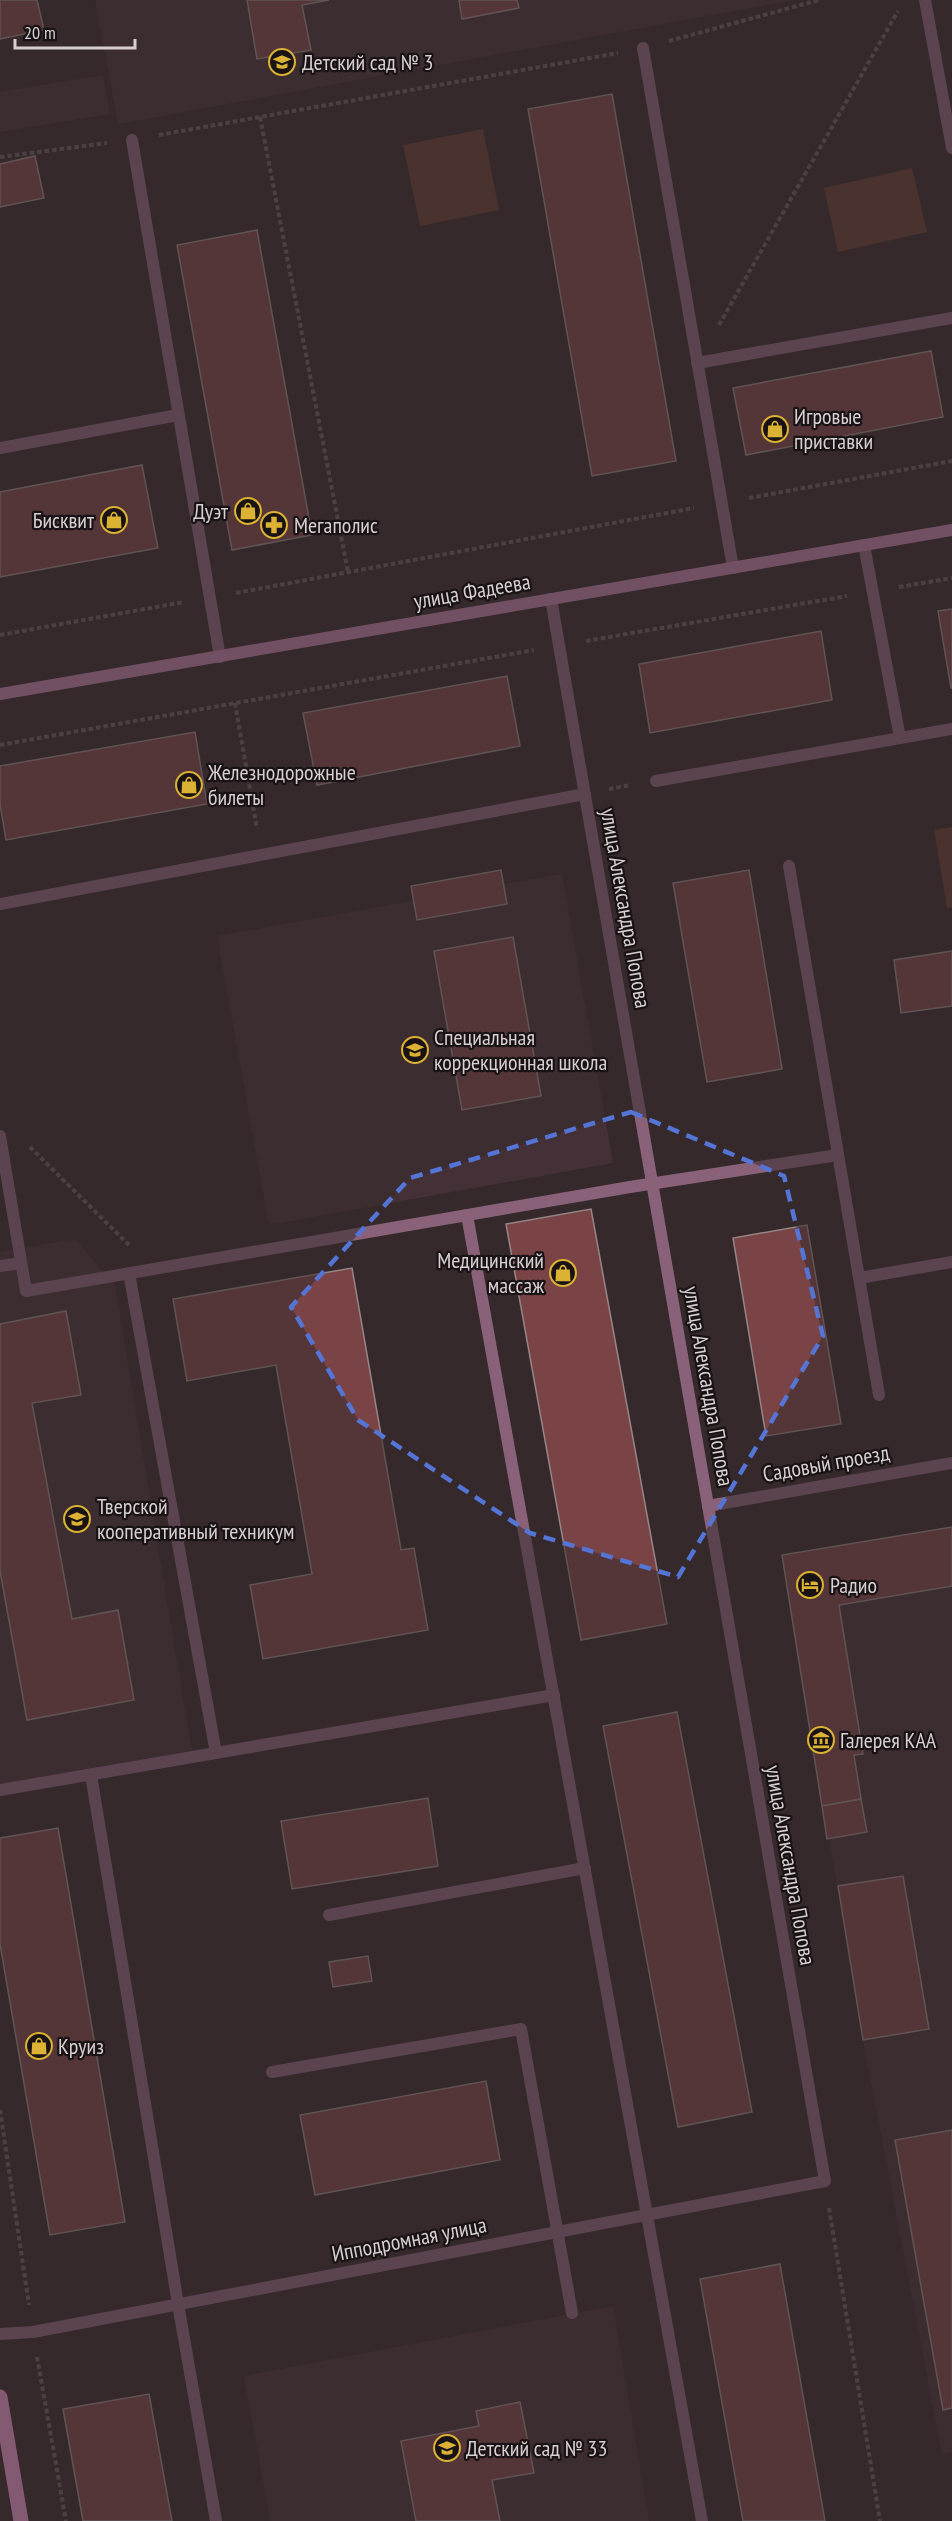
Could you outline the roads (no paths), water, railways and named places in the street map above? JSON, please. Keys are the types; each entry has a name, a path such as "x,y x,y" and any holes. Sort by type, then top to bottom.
{"main road":[{"path":"0,2397 21,2521"}],"street":[{"path":"925,0 952,148"},
{"path":"643,48 734,568"},
{"path":"132,140 220,657"},
{"path":"698,363 952,318"},
{"path":"0,448 178,415"},
{"name":"улица Фадеева","path":"0,694 952,530"},
{"path":"864,545 900,738"},
{"name":"улица Александра Попова","path":"551,599 825,2181"},
{"path":"656,781 952,729"},
{"path":"0,904 585,794"},
{"path":"789,866 879,1395"},
{"path":"0,1136 26,1291 652,1184 838,1155"},
{"path":"467,1215 702,2521"},
{"path":"859,1278 952,1262"},
{"path":"0,1266 21,1263"},
{"path":"129,1273 216,1753"},
{"name":"Садовый проезд","path":"708,1506 952,1463"},
{"path":"0,1790 554,1695"},
{"path":"90,1775 216,2521"},
{"path":"329,1915 585,1868"},
{"path":"272,2072 520,2029 572,2313"},
{"name":"Ипподромная улица","path":"0,2334 33,2332 825,2181"}],"place":[{"name":"Детский сад № 3","path":"282,62"},
{"name":"Игровые приставки","path":"775,429"},
{"name":"Дуэт","path":"248,511"},
{"name":"Бисквит","path":"114,520"},
{"name":"Мегаполис","path":"274,525"},
{"name":"Железнодорожные билеты","path":"189,785"},
{"name":"Специальная коррекционная школа","path":"415,1050"},
{"name":"Медицинский массаж","path":"563,1273"},
{"name":"Тверской кооперативный техникум","path":"77,1519"},
{"name":"Радио","path":"810,1585"},
{"name":"Галерея КАА","path":"821,1740"},
{"name":"Круиз","path":"39,2046"},
{"name":"Детский сад № 33","path":"447,2448"}]}
